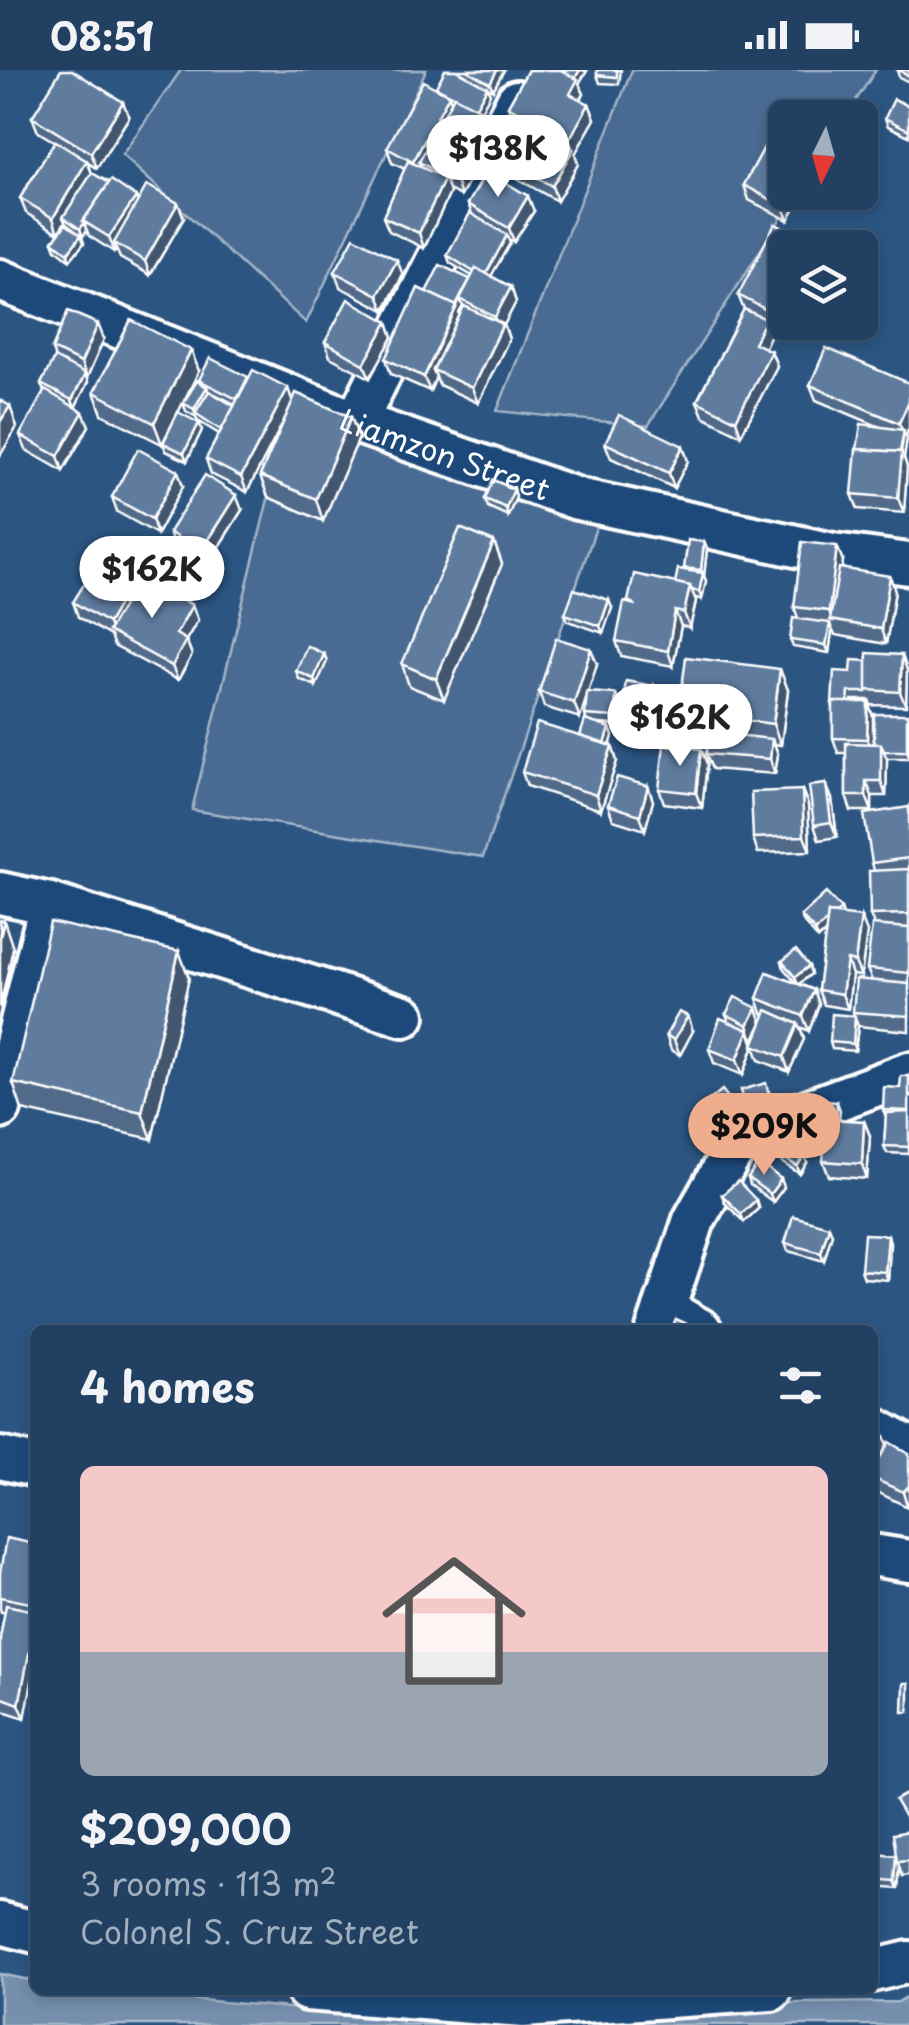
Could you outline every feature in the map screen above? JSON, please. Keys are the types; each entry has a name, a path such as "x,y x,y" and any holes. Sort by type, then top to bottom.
{"street":[{"path":"356,422 516,101"},
{"name":"Liamzon Street","path":"0,280 356,422 578,499 832,554 909,564"},
{"path":"0,893 50,904 404,1016"},
{"path":"0,1108 50,904"},
{"path":"661,1320 694,1220 742,1135 909,1073"},
{"path":"878,1430 909,1448"},
{"path":"0,1458 30,1465"},
{"path":"878,1557 909,1561"},
{"path":"0,1923 30,1931"},
{"path":"878,1970 909,1962"},
{"path":"374,1995 522,2006 693,1995"}],"shaded area":[{"path":"181,70 426,70 306,323 122,155"},
{"path":"632,70 876,70 856,100 768,100 768,210 786,210 773,230 768,230 768,238 648,426 497,411"},
{"path":"290,409 599,519 483,857 192,810"},
{"path":"0,1974 30,1980 30,1995 144,1995 401,2018 693,2004 898,2002 909,1995 909,2025 0,2025"}],"building":[{"path":"61,70 72,70 123,102 91,153 32,117"},
{"path":"445,70 456,70 487,87 476,107 436,87"},
{"path":"466,70 497,70 490,83"},
{"path":"528,70 561,70 578,79 570,94 589,104 569,140 508,106"},
{"path":"561,70 580,70 575,78"},
{"path":"597,70 617,70 617,77 597,75"},
{"path":"423,81 449,95 413,162 387,148"},
{"path":"454,96 491,115 456,181 419,162"},
{"path":"894,99 909,106 909,130 885,118"},
{"path":"515,117 573,149 552,186 494,154"},
{"path":"55,141 87,161 53,218 20,198"},
{"path":"765,146 768,148 768,198 744,185"},
{"path":"408,161 445,178 419,233 383,217"},
{"path":"487,171 528,196 509,228 468,204"},
{"path":"92,173 109,183 80,229 63,217"},
{"path":"111,180 136,197 109,237 83,221"},
{"path":"147,185 178,203 145,261 114,243"},
{"path":"470,213 507,235 486,274 476,268 474,272 447,255"},
{"path":"66,224 81,235 68,253 53,241"},
{"path":"354,237 397,260 378,295 335,272"},
{"path":"768,237 765,309 738,295"},
{"path":"440,265 470,279 456,306 426,292"},
{"path":"476,268 511,287 495,317 460,299"},
{"path":"418,288 457,306 424,377 386,359"},
{"path":"348,299 388,322 364,364 325,342"},
{"path":"464,306 503,324 472,388 433,370"},
{"path":"744,309 766,319 754,343 771,351 736,420 697,401"},
{"path":"68,311 98,324 81,363 52,349"},
{"path":"131,320 191,350 154,423 94,392"},
{"path":"826,348 909,383 909,401 899,423 810,385"},
{"path":"54,358 85,374 72,400 41,384"},
{"path":"210,358 248,377 237,399 199,380"},
{"path":"253,370 288,388 241,477 206,459"},
{"path":"197,381 207,387 194,409 183,403"},
{"path":"45,390 83,412 58,456 20,435"},
{"path":"209,391 234,406 221,430 195,413"},
{"path":"296,393 351,417 316,499 260,476"},
{"path":"0,400 10,406 0,422"},
{"path":"178,412 199,423 184,453 163,443"},
{"path":"619,415 683,446 669,473 605,443"},
{"path":"861,424 904,430 900,452 857,449"},
{"path":"138,449 178,471 152,519 112,497"},
{"path":"856,449 902,452 898,498 852,494"},
{"path":"205,475 236,495 200,552 169,532"},
{"path":"493,480 514,489 506,508 485,499"},
{"path":"460,528 494,542 436,679 402,664"},
{"path":"688,540 704,542 701,570 684,568"},
{"path":"802,542 837,546 829,611 794,607"},
{"path":"169,546 194,563 181,582 155,566"},
{"path":"102,555 136,575 108,623 73,602"},
{"path":"839,568 890,576 881,629 830,620"},
{"path":"678,569 703,573 699,592 675,583"},
{"path":"634,574 690,586 684,613 675,611 668,651 616,641 624,602 636,605 628,601"},
{"path":"140,576 192,605 176,634 186,640 172,666 108,631"},
{"path":"574,589 609,600 600,626 565,614"},
{"path":"793,618 830,623 826,645 790,640"},
{"path":"556,638 591,649 574,703 539,692"},
{"path":"307,646 324,654 314,679 296,671"},
{"path":"867,653 902,655 900,692 866,690"},
{"path":"686,657 780,669 773,724 679,711"},
{"path":"852,660 867,661 867,692 849,692 848,702 832,703 834,671 851,672"},
{"path":"626,681 654,686 648,720 621,716"},
{"path":"587,692 616,694 614,717 585,715"},
{"path":"833,702 868,702 867,739 833,738"},
{"path":"874,714 907,714 907,751 884,751 881,744 874,744"},
{"path":"585,720 610,728 605,744 580,736"},
{"path":"537,723 612,746 596,795 522,772"},
{"path":"709,732 772,739 770,759 706,754"},
{"path":"846,743 881,744 881,781 866,781 866,796 846,796"},
{"path":"664,745 701,749 696,793 659,789"},
{"path":"617,777 648,786 640,815 608,805"},
{"path":"826,784 831,822 814,825 809,786"},
{"path":"802,790 804,836 753,838 751,792"},
{"path":"909,807 909,858 872,863 864,814"},
{"path":"909,869 909,914 870,915 869,871"},
{"path":"826,893 841,909 835,914 828,913 827,921 815,931 801,916"},
{"path":"828,913 861,917 855,962 847,960 842,994 818,990"},
{"path":"50,922 179,951 142,1112 13,1083"},
{"path":"872,925 909,928 909,973 867,969"},
{"path":"796,950 809,966 795,977 782,961"},
{"path":"767,972 814,990 803,1016 757,998"},
{"path":"856,979 909,984 909,1016 853,1012"},
{"path":"735,997 757,1008 748,1025 726,1014"},
{"path":"767,1010 798,1024 784,1057 753,1045"},
{"path":"679,1012 688,1016 674,1040 666,1035"},
{"path":"832,1014 855,1016 853,1044 830,1042"},
{"path":"720,1018 749,1030 737,1060 709,1049"},
{"path":"901,1076 909,1076 909,1111 883,1110 884,1087 900,1088"},
{"path":"766,1083 771,1103 746,1109 741,1090"},
{"path":"722,1090 734,1105 721,1115 710,1100"},
{"path":"821,1101 837,1102 836,1119 820,1123"},
{"path":"909,1112 909,1147 884,1146 886,1113"},
{"path":"827,1119 864,1121 862,1164 823,1161"},
{"path":"770,1133 805,1155 797,1166 763,1145"},
{"path":"759,1162 781,1179 770,1194 748,1178"},
{"path":"738,1181 756,1200 741,1214 722,1195"},
{"path":"793,1216 829,1226 821,1253 785,1243"},
{"path":"864,1234 888,1235 885,1272 861,1270"},
{"path":"889,1442 909,1454 909,1486 903,1492 878,1481 878,1461"},
{"path":"6,1538 30,1543 30,1603 0,1597"},
{"path":"6,1605 30,1610 30,1648 19,1704 0,1697 0,1638"},
{"path":"904,1683 909,1683 909,1712 903,1712"},
{"path":"909,1795 909,1824 895,1800"},
{"path":"909,1831 909,1860 897,1861 893,1834"},
{"path":"878,1854 896,1855 894,1881 878,1880"}]}
